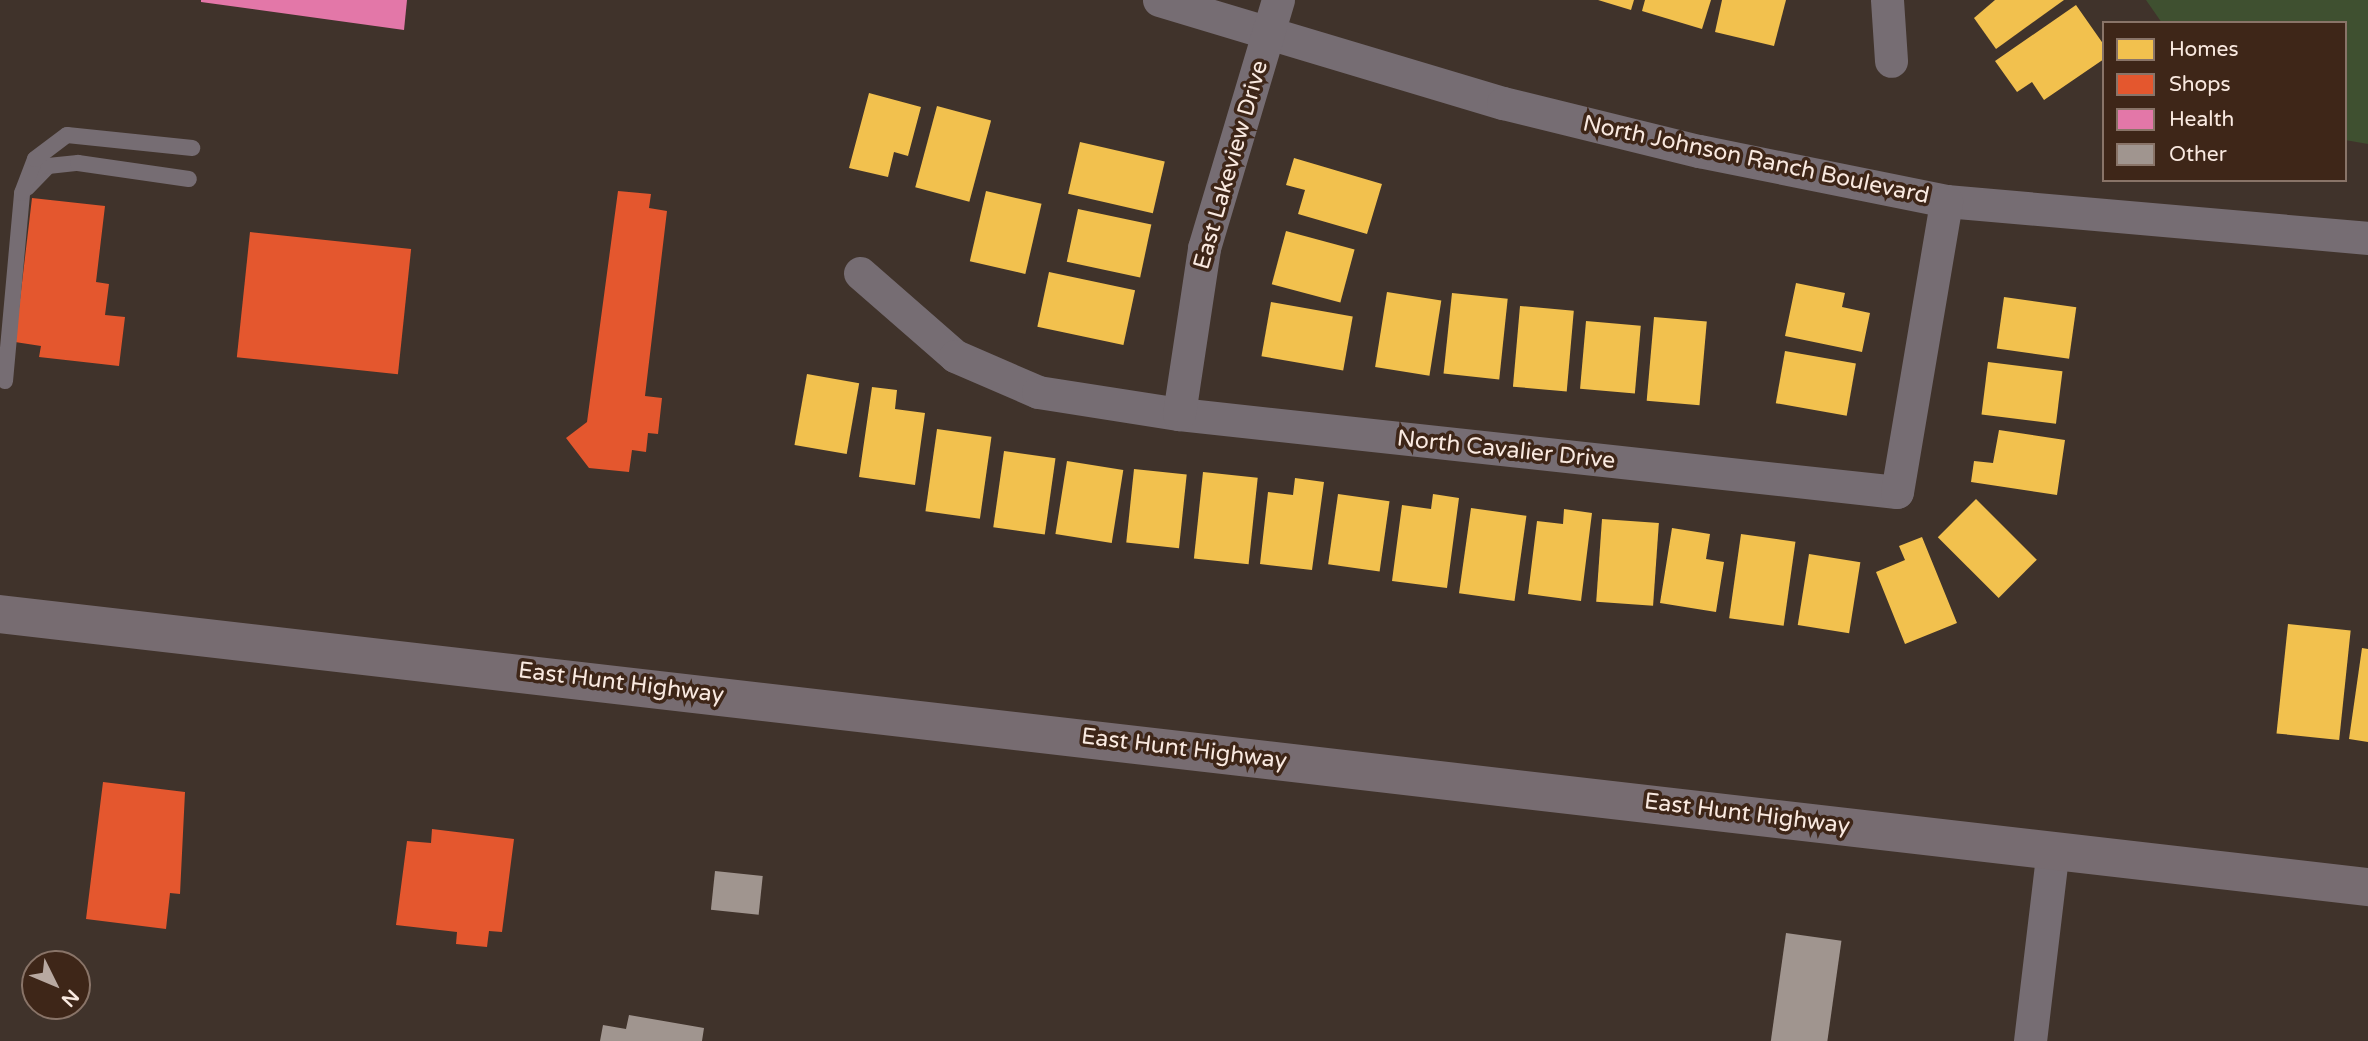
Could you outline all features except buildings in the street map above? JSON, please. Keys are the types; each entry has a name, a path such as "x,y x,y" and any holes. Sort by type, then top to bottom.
{"main road":[{"name":"East Hunt Highway","path":"0,614 2368,887"}],"street":[{"name":"North Johnson Ranch Boulevard","path":"1159,0 1686,148 1945,201 2368,239"},
{"name":"East Lakeview Drive","path":"1179,414 1204,248 1278,0"},
{"path":"1887,0 1891,61"},
{"name":"North Cavalier Drive","path":"860,273 955,356 1038,392 1179,414 1897,492 1945,201"},
{"path":"2031,1041 2053,849"}],"lane":[{"path":"5,381 22,193 35,159 67,135 192,148"},
{"path":"22,193 48,166 78,163 189,179"}],"green space":[{"path":"2146,0 2368,0 2368,144 2347,140 2347,21 2161,21"}]}
